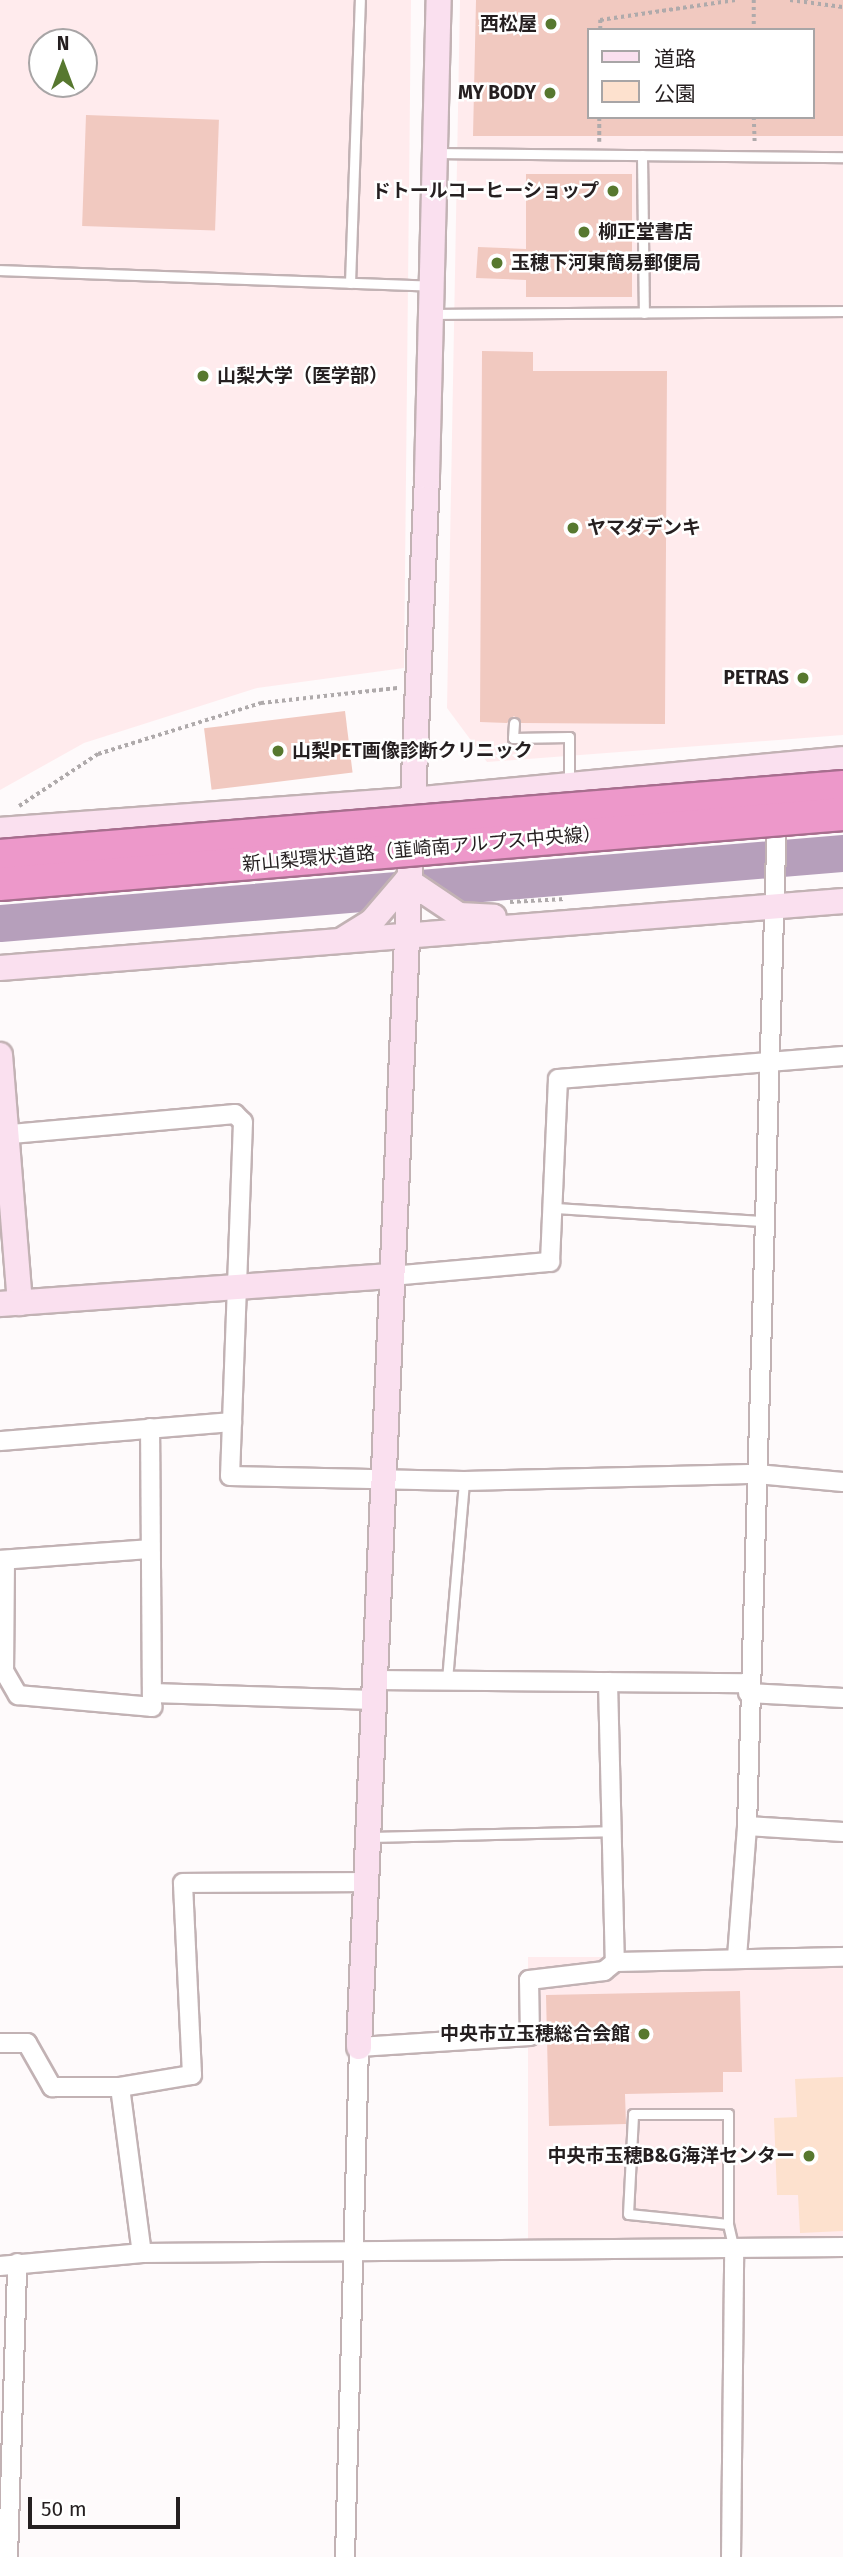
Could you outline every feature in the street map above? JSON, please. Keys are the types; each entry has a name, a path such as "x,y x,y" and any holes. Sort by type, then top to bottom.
{"highway":[{"name":"新山梨環状道路（韮崎南アルプス中央線）","path":"0,856 843,787"},
{"name":"新山梨環状道路（韮崎南アルプス中央線）","path":"0,884 843,814"}],"street":[{"path":"407,869 431,314 439,0"},
{"path":"5,821 411,800 773,768 843,759"},
{"path":"737,1957 747,1826 748,1688 779,839 773,768"},
{"path":"345,2557 351,2249 404,937 395,905 407,869 435,826 477,795"},
{"path":"292,807 353,819 407,869 437,902 473,918 585,922"},
{"path":"0,968 843,901"},
{"path":"338,941 395,905"},
{"path":"0,1055 10,1303 233,1289 550,1262 556,1208 558,1079 843,1056"},
{"path":"3,1135 235,1114 243,1122 233,1289 230,1476 384,1476 464,1481 757,1474 843,1482"},
{"path":"0,1441 232,1422"},
{"path":"150,1428 152,1707 18,1695 4,1671 3,1560 150,1549"},
{"path":"152,1693 374,1690 447,1680 608,1682 748,1688 843,1698"},
{"path":"608,1682 609,1831 615,1962"},
{"path":"747,1826 843,1832"},
{"path":"0,2043 27,2043 52,2087 120,2087 192,2075 183,1883 366,1882"},
{"path":"359,2047 530,2036 528,1980 604,1971 615,1962 737,1957 843,1957"},
{"path":"120,2087 142,2253"},
{"path":"8,2557 9,2264 142,2253 351,2249 734,2250 843,2247"},
{"path":"731,2557 734,2250"}],"lane":[{"path":"350,283 360,0"},
{"path":"435,153 843,157"},
{"path":"642,155 644,313"},
{"path":"0,270 432,286"},
{"path":"431,314 843,311"},
{"path":"514,723 513,738 569,737 569,786"},
{"path":"556,1208 765,1221"},
{"path":"447,1680 464,1481"},
{"path":"368,1837 609,1831"},
{"path":"728,2224 628,2214 633,2114 728,2114 728,2224 734,2250"}],"path":[{"path":"600,28 600,20 736,0"},
{"path":"754,0 754,28"},
{"path":"790,0 843,7"},
{"path":"599,155 600,119"},
{"path":"754,119 755,156"},
{"path":"5,821 98,754 261,703 416,687"}],"shaded area":[{"name":"山梨大学（医学部）","path":"0,0 411,0 404,668 257,688 84,743 0,790"},
{"path":"460,0 843,0 843,735 487,762 447,708"},
{"path":"528,1957 843,1957 843,2247 528,2247"}],"green space":[{"name":"中央市玉穂B&G海洋センター","path":"843,2077 843,2231 800,2233 798,2195 777,2195 774,2118 797,2117 795,2079"}],"building":[{"path":"476,0 843,0 843,136 473,136"},
{"path":"86,115 219,120 215,231 82,226"},
{"path":"526,174 632,174 632,297 526,297 526,280 476,278 478,247 526,249"},
{"name":"ヤマダデンキ","path":"482,351 533,352 533,371 667,371 665,724 521,723 514,716 507,723 480,722"},
{"name":"山梨PET画像診断クリニック","path":"345,711 353,773 212,790 204,728"},
{"name":"中央市立玉穂総合会館","path":"740,1991 742,2072 723,2072 723,2092 625,2094 626,2124 549,2126 546,1995"}],"waterway":[{"path":"0,923 843,853"}],"place":[{"name":"西松屋","path":"551,24"},
{"name":"MY BODY","path":"550,93"},
{"name":"ドトールコーヒーショップ","path":"613,191"},
{"name":"柳正堂書店","path":"584,232"},
{"name":"玉穂下河東簡易郵便局","path":"497,263"},
{"name":"山梨大学（医学部）","path":"203,376"},
{"name":"ヤマダデンキ","path":"573,528"},
{"name":"PETRAS","path":"803,678"},
{"name":"山梨PET画像診断クリニック","path":"278,751"},
{"name":"中央市立玉穂総合会館","path":"644,2034"},
{"name":"中央市玉穂B&G海洋センター","path":"809,2156"}]}
